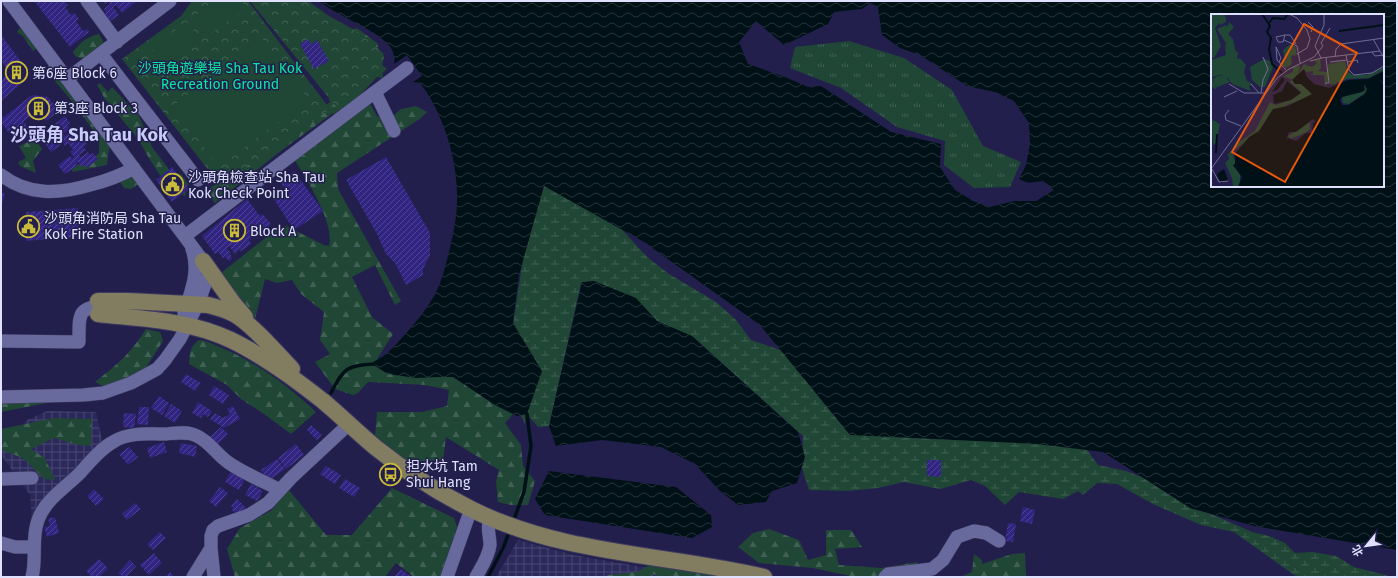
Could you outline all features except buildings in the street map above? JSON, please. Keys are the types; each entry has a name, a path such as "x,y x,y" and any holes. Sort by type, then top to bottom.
{"main road":[{"path":"203,261 233,303 262,339"},
{"path":"98,308 128,301 208,305 234,314 262,339 324,402 375,446 416,477 444,495 495,520 518,529 575,545 759,576"},
{"path":"98,308 184,324 230,340 267,360 324,402"},
{"path":"230,340 224,328 226,321 234,314"}],"street":[{"path":"1,397 96,394 111,391 131,383 159,359 168,348 184,324 192,304 208,276 208,270 203,261 188,240 9,1"},
{"path":"86,1 117,42"},
{"path":"67,79 170,1"},
{"path":"102,54 198,180"},
{"path":"188,240 407,68"},
{"path":"375,92 394,131"},
{"path":"1,175 13,183 29,189 58,192 107,181 134,168"},
{"path":"188,240 196,260 192,304"},
{"path":"1,341 79,342 79,323 81,313 88,308 128,301"},
{"path":"79,323 82,318 98,308"},
{"path":"214,577 210,548 213,530 218,526 249,515 268,503 291,478 349,424"},
{"path":"32,577 34,569 34,533 41,512 55,495 74,479 113,441 141,434 189,433 208,443 228,462 245,473 280,490"},
{"path":"1,479 32,478"},
{"path":"446,577 471,509"},
{"path":"476,577 490,546 487,526 495,520"},
{"path":"885,577 888,574 932,569 943,560 957,537 974,531 986,533 999,542"},
{"path":"1,543 16,547 34,547"},
{"path":"193,577 210,548"}],"shaded area":[{"path":"47,411 96,412 103,445 32,519 30,495 1,455 1,451 10,434 29,419"},
{"path":"518,540 574,555 671,572 655,577 496,577"}],"green space":[{"name":"沙頭角遊樂場 Sha Tau Kok Recreation Ground","path":"192,1 248,1 330,109 220,185 122,59 181,16"},
{"path":"215,1 241,1 246,8 210,34 196,15"},
{"path":"250,1 308,1 329,16 358,32 383,53 384,58 382,65 387,69 375,79 342,114"},
{"path":"187,22 201,41 166,68 151,48"},
{"path":"23,23 39,47 33,51 23,36 17,32"},
{"path":"357,28 377,43 381,57 383,79 373,74 334,115 333,113 282,150 215,203 206,191 330,102 316,58 347,31"},
{"path":"99,34 106,47 87,61 75,56 73,52 81,43 87,38"},
{"path":"262,38 308,99 219,167 173,106"},
{"path":"849,41 904,58 952,90 983,146 1021,162 1010,187 974,188 944,165 945,141 897,127 841,88 790,68 795,47"},
{"path":"48,58 110,142 107,165 72,172 73,166 91,161 99,153 99,138 71,100 48,73"},
{"path":"100,83 108,92 112,87 139,116 152,147 171,172 181,174 188,184 185,196 170,191 139,140 105,99 97,85"},
{"path":"368,100 377,116 387,121 401,109 416,106 427,112 421,118 337,173 338,189 401,301 395,305 375,265 352,277 372,317 393,334 377,359 391,368 445,370 513,414 505,423 521,445 523,466 535,481 528,505 511,505 498,502 496,482 499,470 446,437 443,461 407,463 375,436 377,412 422,412 447,406 449,390 425,385 368,382 358,393 353,395 335,389 315,362 330,354 320,340 324,312 301,294 292,280 277,283 265,279 255,319 221,273 278,228 286,226 324,245 329,246 330,236 328,224 318,200 293,157"},
{"path":"35,139 42,149 33,161 36,173 20,166 18,162 26,158 19,146"},
{"path":"549,171 616,223 647,257 669,274 716,302 736,320 751,340 800,357 1080,440 1098,465 1126,471 1144,478 1211,514 1252,532 1269,536 1285,543 1295,553 1313,552 1336,556 1354,567 1393,577 1302,577 1294,575 1234,532 1201,525 1153,504 1117,484 1097,483 1083,495 1078,491 1063,499 1019,492 1005,505 985,486 971,480 940,489 904,482 878,488 847,491 809,490 802,468 803,436 694,338 657,321 639,302 581,283 549,426 538,427 527,414 527,399 525,424 513,401 513,325 523,259 523,205"},
{"path":"122,172 147,178 131,189 124,188 120,182"},
{"path":"146,329 160,332 163,341 143,372 111,390 95,382 123,358 135,345"},
{"path":"199,340 222,348 260,368 283,384 316,412 291,434 241,399 227,385 189,364 192,347"},
{"path":"100,390 91,402 52,402 1,412 1,391"},
{"path":"54,418 92,419 91,446 78,445 54,438 31,449 45,458 55,480 44,479 23,458 1,450 1,429"},
{"path":"392,488 454,518 457,527 440,577 414,577 396,563 385,577 235,577 227,549 240,528 272,510 288,489 326,535 352,535"},
{"path":"769,529 799,540 808,560 826,555 826,530 851,530 862,547 835,549 839,565 881,568 917,562 919,575 910,577 855,577 813,568 759,563 738,547 753,533"},
{"path":"1025,553 1026,577 961,577 972,572 974,554 982,560 982,564 1012,554"},
{"path":"655,562 733,577 663,577 652,574 652,577 603,577 608,575 637,572"}],"water":[{"path":"319,1 1397,1 1397,550 1254,526 1190,508 1103,452 1037,444 850,435 760,325 644,242 544,186 519,275 513,323 542,371 527,414 517,416 495,405 453,377 416,378 388,374 375,366 373,362 392,348 418,320 434,296 443,273 448,256 457,209 454,164 442,121 420,83 413,82 422,76 407,55 394,64 393,52 386,42 370,31","holes":["870,3 878,7 882,35 900,48 920,55 967,86 995,92 1014,101 1029,123 1030,144 1026,165 1019,179 1028,183 1043,181 1054,190 1036,201 1014,201 990,207 973,201 955,190 940,167 941,144 891,132 821,86 808,87 748,64 739,42 756,21 784,45 828,24 834,12 862,9"]},
{"path":"594,281 636,298 657,321 692,336 798,432 805,457 797,483 772,491 766,502 738,505 719,490 695,464 661,447 602,440 556,446 549,426 582,282"},
{"path":"549,471 676,487 711,515 712,527 692,538 545,515 535,499"}],"waterway":[{"path":"331,393 339,378 347,370 358,365 374,364"},
{"path":"513,522 524,492 531,446 527,414"},
{"path":"488,577 504,546 510,529"}],"place":[{"name":"第6座 Block 6","path":"17,73"},
{"name":"第3座 Block 3","path":"39,108"},
{"name":"沙頭角檢查站 Sha Tau Kok Check Point","path":"172,185"},
{"name":"沙頭角消防局 Sha Tau Kok Fire Station","path":"29,226"},
{"name":"Block A","path":"234,231"},
{"name":"担水坑 Tam Shui Hang","path":"390,474"}],"district":[{"name":"沙頭角 Sha Tau Kok","path":"89,135"}]}
